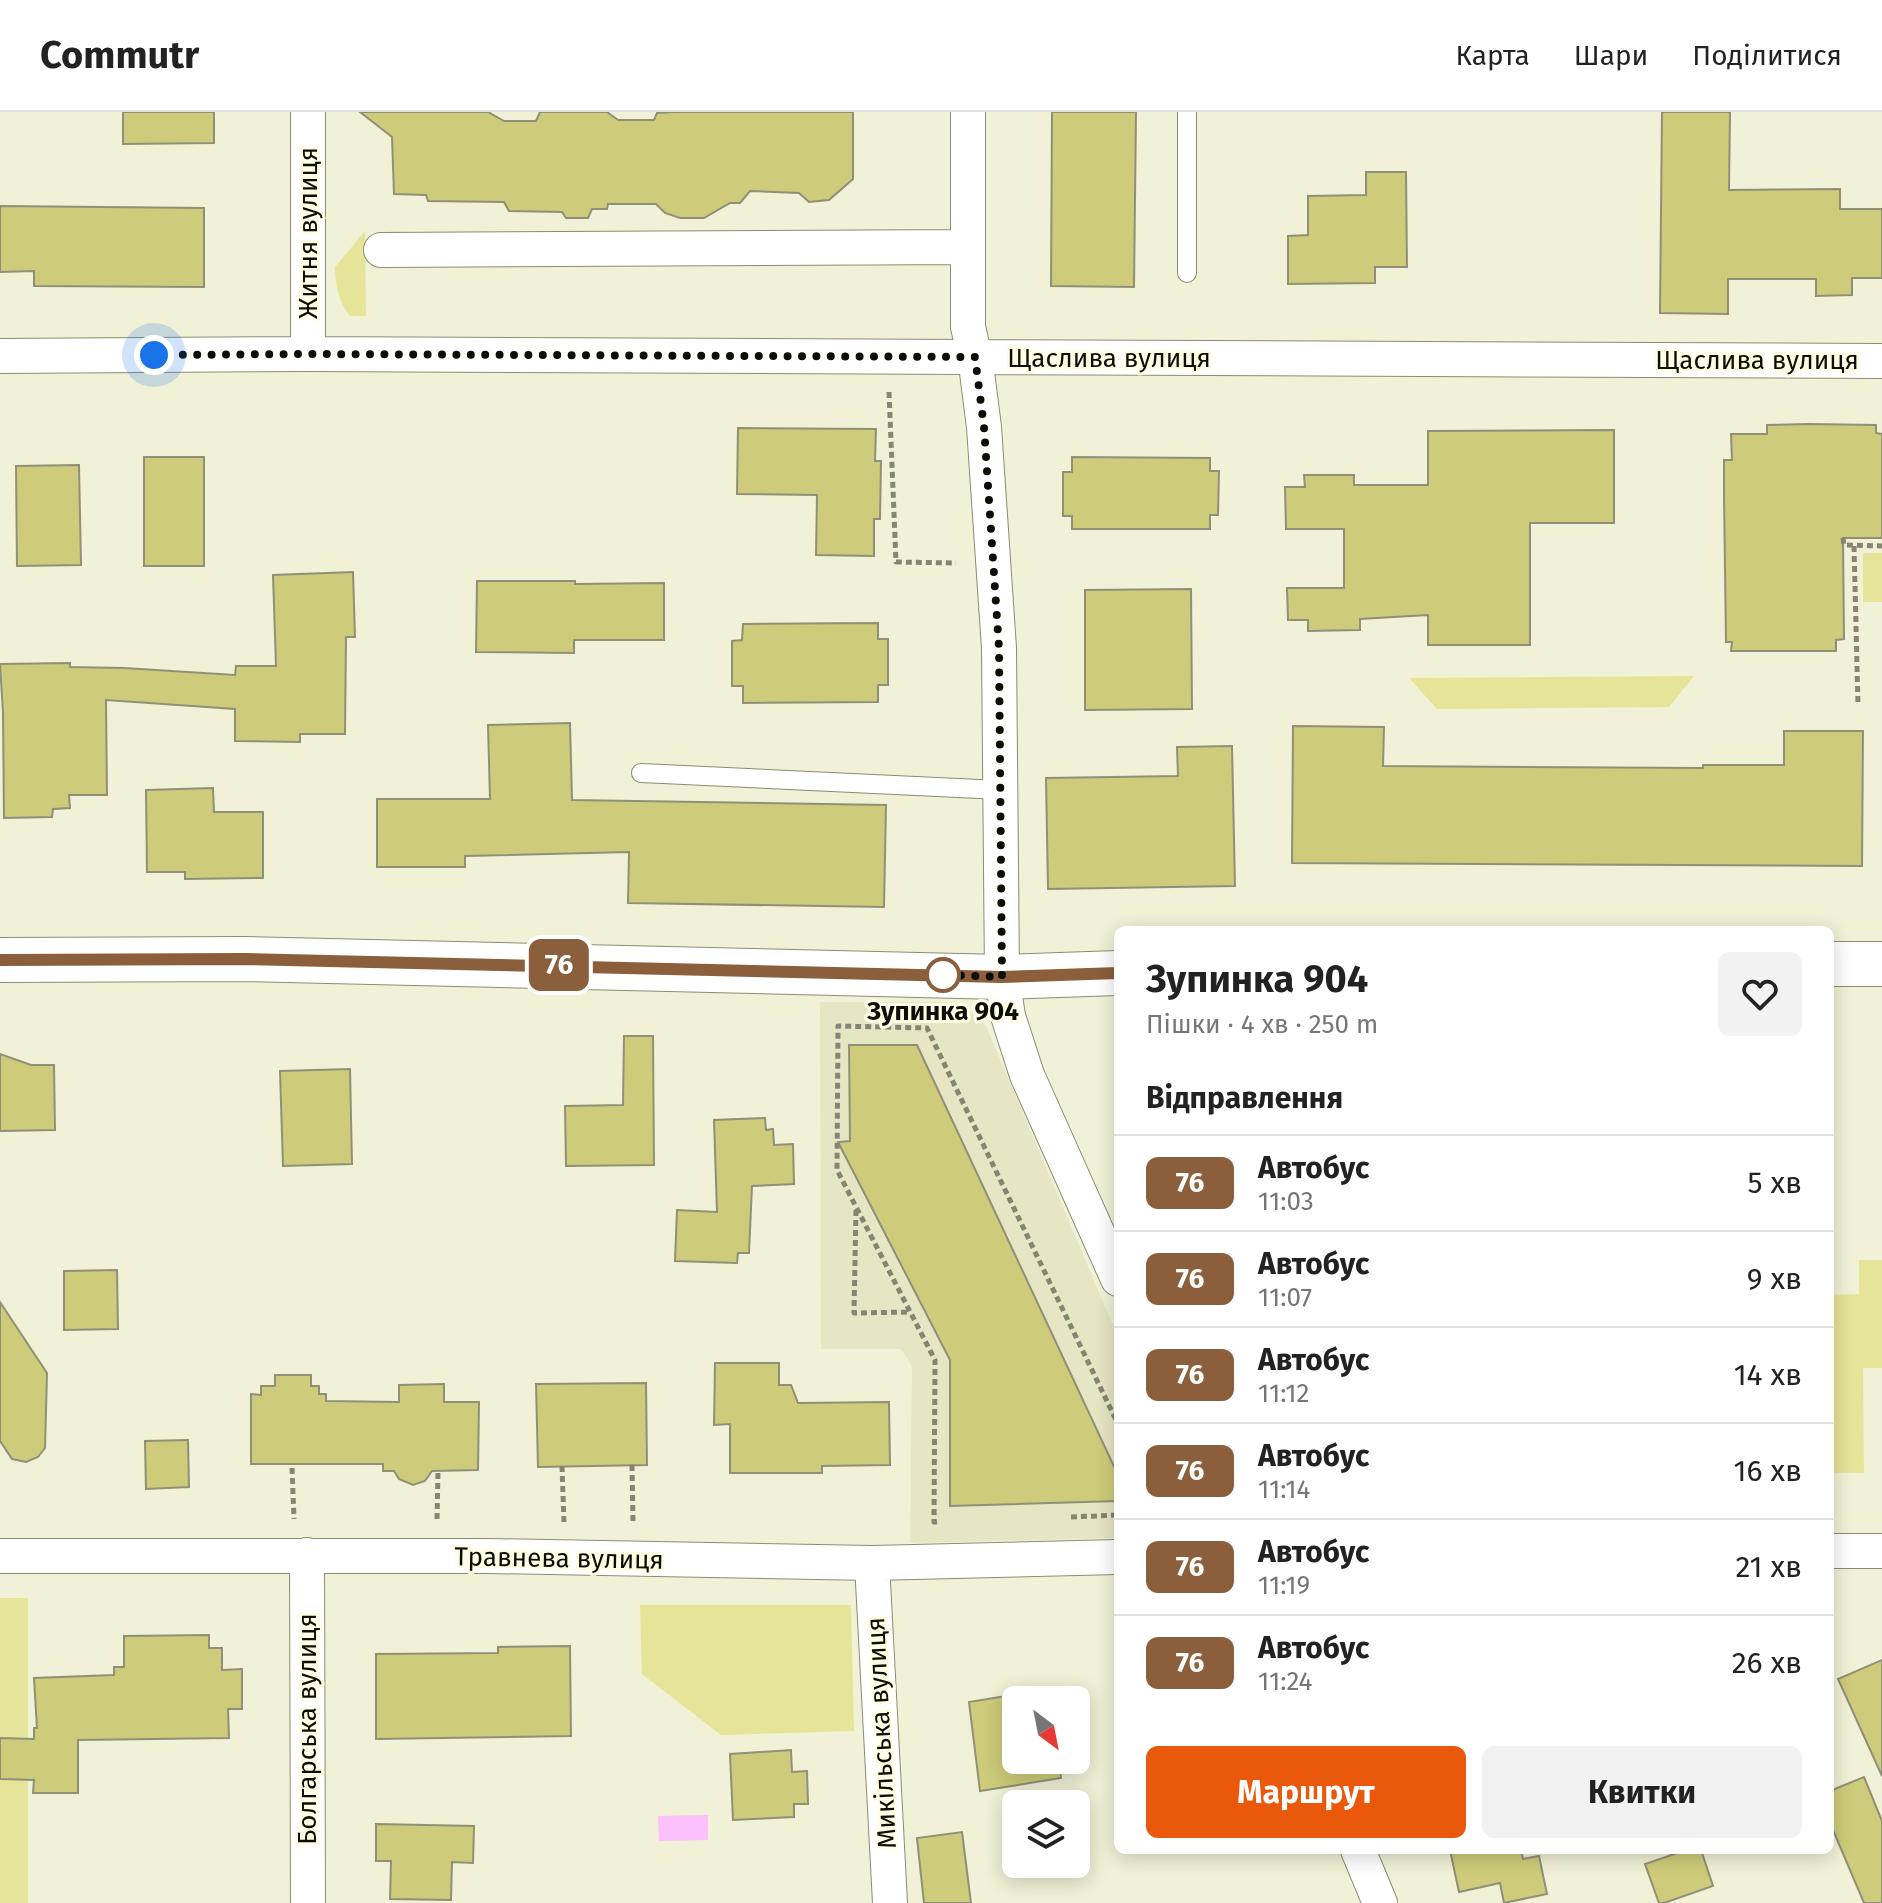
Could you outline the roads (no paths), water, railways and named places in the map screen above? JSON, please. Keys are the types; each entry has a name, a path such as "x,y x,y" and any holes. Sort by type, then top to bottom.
{"street":[{"name":"Житня вулиця","path":"308,112 308,354"},
{"path":"968,112 968,327 984,427 999,648 1002,977 1008,1016 1027,1075 1114,1270"},
{"path":"381,250 968,247"},
{"name":"Щаслива вулиця","path":"0,356 308,354 1882,361"},
{"path":"0,960 245,959 1002,977 1114,973"},
{"path":"1834,964 1882,964"},
{"name":"Травнева вулиця","path":"0,1556 300,1542 872,1563 1114,1557"},
{"name":"Болгарська вулиця","path":"300,1542 308,1903"},
{"path":"1834,1551 1882,1551"},
{"name":"Микільська вулиця","path":"872,1563 890,1903"},
{"path":"1360,1854 1380,1903"}],"lane":[{"path":"1187,112 1187,273"},
{"path":"641,773 1001,790"}],"place":[{"name":"Зупинка 904","path":"943,975"}]}
